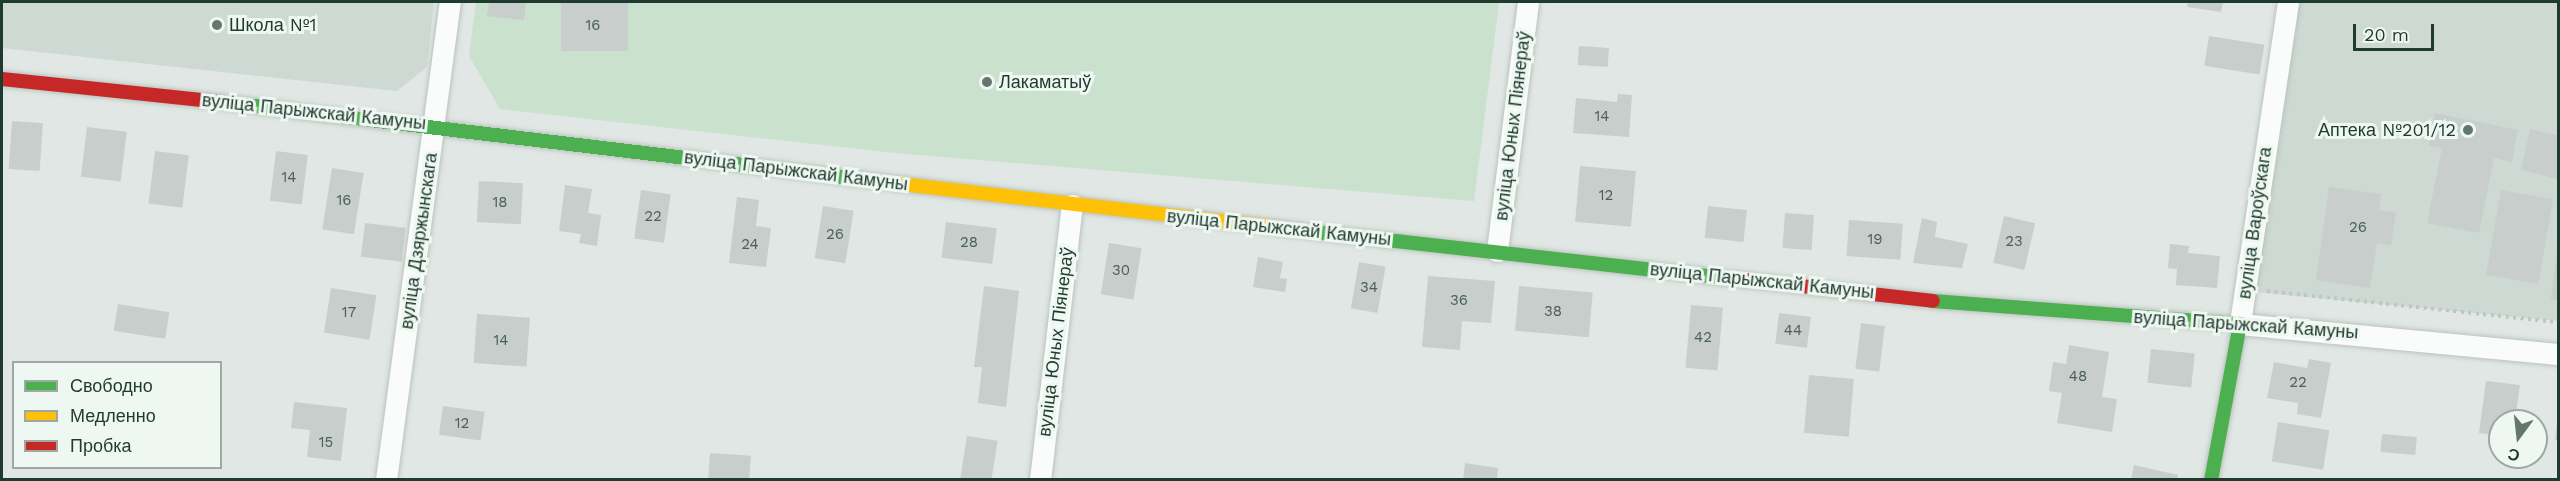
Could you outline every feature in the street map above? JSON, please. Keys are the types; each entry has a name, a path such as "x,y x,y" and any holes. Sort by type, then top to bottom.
{"street":[{"name":"вуліца Дзяржынскага","path":"386,480 450,2"},
{"name":"вуліца Юных Піянераў","path":"1497,251 1528,2"},
{"name":"вуліца Вароўскага","path":"2211,480 2246,289 2288,2"},
{"name":"вуліца Парыжскай Камуны","path":"2,79 435,125 1072,205 1981,306 2240,324 2559,354"},
{"name":"вуліца Юных Піянераў","path":"1040,480 1072,205"}],"path":[{"path":"2246,289 2559,322"}],"shaded area":[{"name":"Школа №1","path":"2,2 434,2 427,67 397,91 2,48"},
{"path":"2297,2 2558,2 2558,321 2254,292"}],"green space":[{"name":"Лакаматыў","path":"476,2 1499,2 1474,201 895,153 500,109 469,56"}],"building":[{"path":"489,2 526,2 524,20 487,16"},
{"path":"561,2 628,2 628,51 561,51"},
{"path":"2188,2 2223,2 2221,12 2187,7"},
{"path":"2209,36 2264,45 2260,74 2204,66"},
{"path":"1579,46 1609,48 1608,67 1578,65"},
{"path":"1618,94 1632,95 1629,137 1573,133 1576,98 1617,102"},
{"path":"2435,113 2518,130 2512,162 2494,158 2479,233 2427,223 2442,148 2429,146"},
{"path":"12,121 43,123 40,171 9,169"},
{"path":"87,127 127,132 121,182 81,177"},
{"path":"2530,129 2558,136 2558,179 2521,170"},
{"path":"155,151 189,155 182,208 149,204"},
{"path":"276,151 308,155 302,205 270,201"},
{"path":"1580,166 1636,171 1631,227 1575,222"},
{"path":"332,168 364,173 354,234 322,229"},
{"path":"479,181 523,183 521,224 477,222"},
{"path":"565,185 592,189 588,213 601,215 597,246 579,243 581,234 559,231"},
{"path":"2329,187 2381,194 2379,210 2396,213 2391,245 2377,243 2370,288 2316,280"},
{"path":"641,190 671,194 664,243 634,239"},
{"path":"2501,190 2553,199 2538,284 2486,275"},
{"path":"737,197 759,200 756,226 771,228 766,267 729,263"},
{"path":"823,206 854,211 845,263 815,258"},
{"path":"1708,206 1747,210 1743,242 1705,238"},
{"path":"1785,213 1814,215 1811,250 1783,248"},
{"path":"2004,216 2035,223 2024,270 1993,263"},
{"path":"1922,218 1937,222 1935,237 1968,244 1962,268 1913,263"},
{"path":"1849,220 1903,224 1900,260 1846,256"},
{"path":"946,222 997,228 992,264 942,258"},
{"path":"365,223 406,228 402,262 361,257"},
{"path":"1109,243 1142,248 1133,300 1101,294"},
{"path":"2170,244 2189,246 2188,253 2220,256 2217,288 2176,285 2177,269 2168,268"},
{"path":"2558,253 2558,300 2551,299"},
{"path":"1258,257 1283,262 1280,278 1287,279 1285,292 1253,287"},
{"path":"1359,262 1386,267 1377,313 1351,308"},
{"path":"1428,276 1495,281 1491,323 1462,321 1460,350 1422,347"},
{"path":"984,286 1019,291 1006,407 978,403 982,367 974,367"},
{"path":"1519,286 1593,292 1589,337 1515,331"},
{"path":"331,288 376,295 369,340 324,332"},
{"path":"118,304 169,312 165,339 114,331"},
{"path":"1691,305 1723,308 1717,371 1686,368"},
{"path":"1779,313 1811,317 1807,348 1775,344"},
{"path":"477,314 530,318 526,367 474,363"},
{"path":"1861,323 1885,326 1879,372 1855,369"},
{"path":"2069,345 2109,352 2102,397 2117,399 2112,432 2057,423 2062,393 2049,391 2053,362 2066,364"},
{"path":"2151,349 2195,354 2191,387 2147,383"},
{"path":"2309,359 2331,363 2321,418 2297,414 2298,403 2267,398 2274,362 2307,368"},
{"path":"1809,375 1854,379 1849,437 1804,433"},
{"path":"2486,381 2520,385 2517,409 2488,409 2488,434 2479,433"},
{"path":"294,402 347,408 341,461 307,457 310,430 291,428"},
{"path":"443,406 485,412 481,441 439,435"},
{"path":"2278,422 2329,430 2323,470 2272,462"},
{"path":"2557,423 2558,440 2555,440"},
{"path":"2382,434 2417,437 2415,455 2380,452"},
{"path":"967,436 998,441 991,480 960,479"},
{"path":"710,453 751,456 749,480 708,480"},
{"path":"1465,463 1498,468 1497,480 1463,480"},
{"path":"2134,465 2178,475 2177,480 2131,480"}],"traffic: fast":[{"path":"221,102 893,183"},
{"path":"1280,228 1747,280"},
{"path":"1933,301 2240,324 2211,480"}],"traffic: slow":[{"path":"893,183 1280,228"}],"traffic: jam":[{"path":"2,79 221,102"},
{"path":"1747,280 1933,301"}],"place":[{"name":"Школа №1","path":"217,25"},
{"name":"Лакаматыў","path":"987,82"},
{"name":"Аптека №201/12","path":"2468,130"}]}
